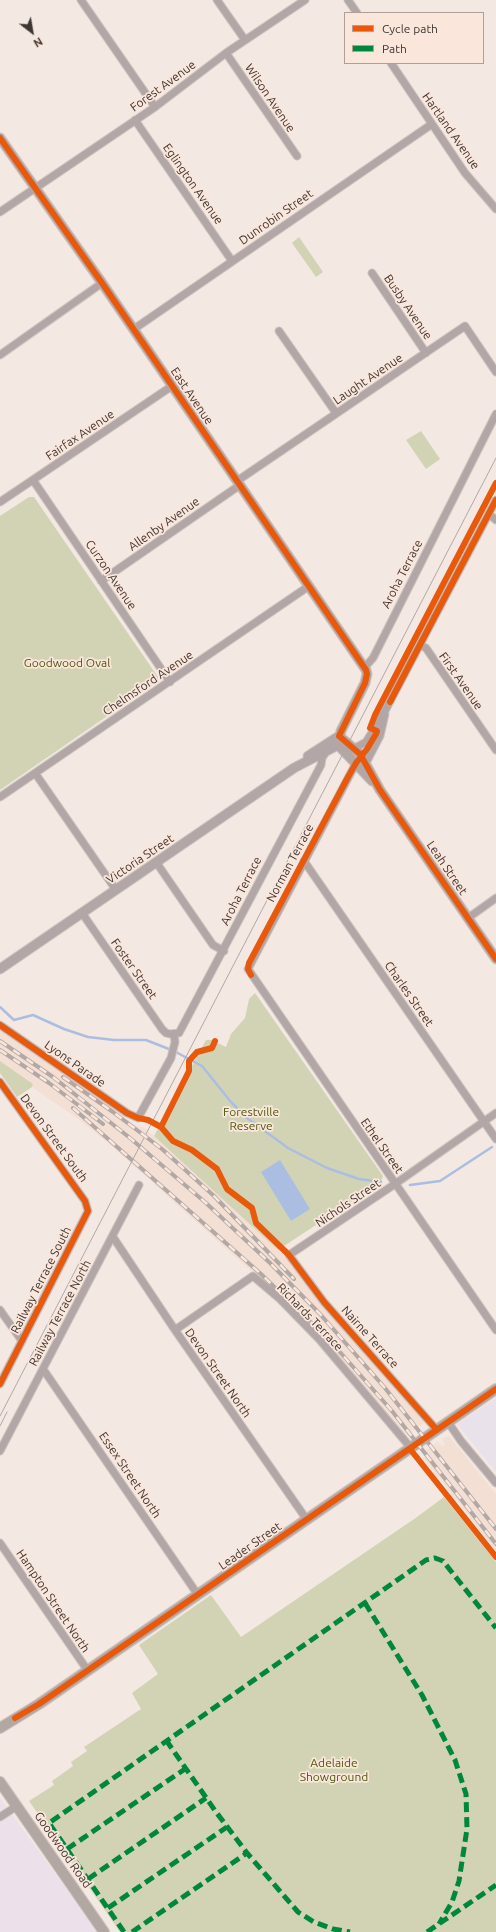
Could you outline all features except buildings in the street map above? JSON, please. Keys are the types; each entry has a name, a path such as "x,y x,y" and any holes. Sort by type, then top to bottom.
{"main road":[{"name":"Leader Street","path":"0,1728 88,1671 496,1389"},
{"name":"Goodwood Road","path":"0,1782 104,1932"}],"street":[{"path":"81,0 155,107"},
{"path":"217,0 245,40"},
{"name":"Forest Avenue","path":"0,212 155,107 226,53 305,0"},
{"path":"348,0 356,12"},
{"name":"Wilson Avenue","path":"226,53 297,156"},
{"name":"Hartland Avenue","path":"392,64 465,173 496,209"},
{"name":"Eglington Avenue","path":"135,120 232,261"},
{"name":"Dunrobin Street","path":"134,329 432,124"},
{"name":"East Avenue","path":"0,138 34,189 134,329 364,668"},
{"name":"Busby Avenue","path":"372,273 426,353"},
{"path":"0,355 102,284"},
{"name":"Laught Avenue","path":"238,483 336,413 465,326 496,372"},
{"path":"279,331 336,413"},
{"name":"Fairfax Avenue","path":"0,502 172,386"},
{"name":"Aroha Terrace","path":"364,668 373,658 496,414"},
{"name":"Curzon Avenue","path":"33,480 170,682"},
{"name":"Allenby Avenue","path":"102,581 238,483"},
{"path":"355,748 366,742 385,711 496,500"},
{"path":"489,514 496,520"},
{"name":"Chelmsford Avenue","path":"0,797 309,586"},
{"name":"First Avenue","path":"420,645 426,648 496,750"},
{"path":"339,741 365,683 367,674 364,668"},
{"path":"366,764 380,736 385,711"},
{"name":"Leah Street","path":"339,741 355,748 366,764 380,790 496,959"},
{"name":"Leah Street","path":"339,741 380,790"},
{"name":"Victoria Street","path":"294,768 326,752 339,741"},
{"name":"Victoria Street","path":"1,967 294,768 319,747 339,741"},
{"name":"Aroha Terrace","path":"173,1037 182,1029 224,951 326,752"},
{"name":"Norman Terrace","path":"251,975 248,969 249,963 356,763"},
{"path":"35,773 116,890"},
{"name":"Charles Street","path":"304,861 496,1139"},
{"path":"156,862 213,945 224,951"},
{"path":"468,918 496,898"},
{"name":"Foster Street","path":"82,913 162,1029 173,1037"},
{"name":"Ethel Street","path":"251,975 496,1330"},
{"name":"Lyons Parade","path":"0,1025 127,1113 138,1118 171,1058 173,1037"},
{"name":"Devon Street South","path":"0,1082 88,1208"},
{"name":"Nichols Street","path":"289,1255 395,1184 496,1112"},
{"name":"Railway Terrace North","path":"0,1451 139,1185"},
{"name":"Railway Terrace South","path":"0,1384 86,1217 88,1208"},
{"name":"Devon Street North","path":"113,1237 175,1330 307,1520"},
{"name":"Nairne Terrace","path":"289,1255 324,1302 436,1430"},
{"name":"Richards Terrace","path":"175,1330 253,1276 280,1299 319,1339 411,1448"},
{"path":"0,1310 22,1341"},
{"name":"Essex Street North","path":"43,1369 198,1595"},
{"path":"448,1422 461,1441 496,1483"},
{"name":"Hampton Street North","path":"0,1543 88,1671"},
{"path":"0,1817 17,1806"}],"shaded area":[{"path":"0,1029 137,1126 143,1127 182,1160 278,1250 279,1249 319,1303 396,1388 424,1423 407,1435 404,1432 402,1433 289,1305 105,1140 77,1118 32,1087 33,1084 0,1061"},
{"path":"496,1398 496,1472 457,1424"},
{"path":"449,1436 496,1494 496,1551 456,1499 453,1500 449,1495 451,1493 439,1477 436,1479 432,1473 434,1472 423,1458 425,1457 422,1453 438,1442 442,1446 445,1444 442,1439"},
{"path":"0,1798 92,1924 97,1932 0,1932"}],"green space":[{"path":"299,237 323,272 316,277 292,243"},
{"path":"421,431 440,459 426,469 406,440"},
{"name":"Goodwood Oval","path":"29,497 34,497 158,677 158,681 0,790 0,516"},
{"name":"Forestville Reserve","path":"255,993 383,1176 381,1182 278,1250 154,1136 206,1040 211,1040 226,1047 231,1034 245,1018 249,999"},
{"path":"0,1061 33,1084 32,1087 17,1097 0,1073"},
{"name":"Adelaide Showground","path":"444,1497 496,1562 496,1932 120,1932 29,1801 54,1785 52,1781 73,1766 71,1762 87,1751 84,1747 141,1709 132,1693 158,1674 139,1645 211,1595 241,1637"}],"water":[{"path":"280,1160 310,1209 291,1221 261,1172"}],"waterway":[{"path":"0,1007 14,1020 33,1015 64,1029 88,1037 114,1040 146,1040 174,1051 202,1066 231,1102 247,1118 288,1148 327,1168 359,1179 381,1182"},
{"path":"410,1185 440,1181 492,1147"}],"tram line":[{"path":"0,1416 496,458"},
{"path":"0,1426 7,1412"}],"railway":[{"path":"0,1041 53,1077 130,1138 206,1203 270,1263 320,1314 385,1388 496,1529"},
{"path":"0,1050 49,1083 103,1124"},
{"path":"63,1077 162,1149 214,1196 294,1279"},
{"path":"73,1108 261,1274 332,1343 392,1411 496,1544"}],"marked path":[{"path":"124,1932 49,1823 426,1560 435,1558 443,1561 496,1628"},
{"path":"365,1603 422,1695 455,1760 466,1794 467,1829 459,1881 452,1902 439,1924"},
{"path":"166,1740 216,1812 247,1853 298,1912 314,1922 333,1929 350,1932"},
{"path":"67,1849 185,1769"},
{"path":"88,1879 206,1798"},
{"path":"108,1908 227,1827"},
{"path":"132,1932 247,1853"},
{"path":"427,1932 496,1885"}],"cycle path":[{"path":"0,138 102,283 366,670 367,674 365,683 339,736 360,754 380,790 496,959"},
{"path":"251,975 248,969 249,963 348,777 376,734 377,731 370,728 375,715 496,483"},
{"path":"390,702 496,500"},
{"path":"0,1025 127,1113 138,1118 148,1120 161,1127 173,1141 192,1150 217,1169 227,1189 252,1208 256,1223 289,1255 324,1302 437,1430"},
{"path":"161,1127 189,1071 189,1061 197,1052 212,1048 215,1041"},
{"path":"0,1082 85,1201 88,1211 0,1384"},
{"path":"15,1718 39,1704 496,1389"},
{"path":"410,1449 496,1557"}]}
